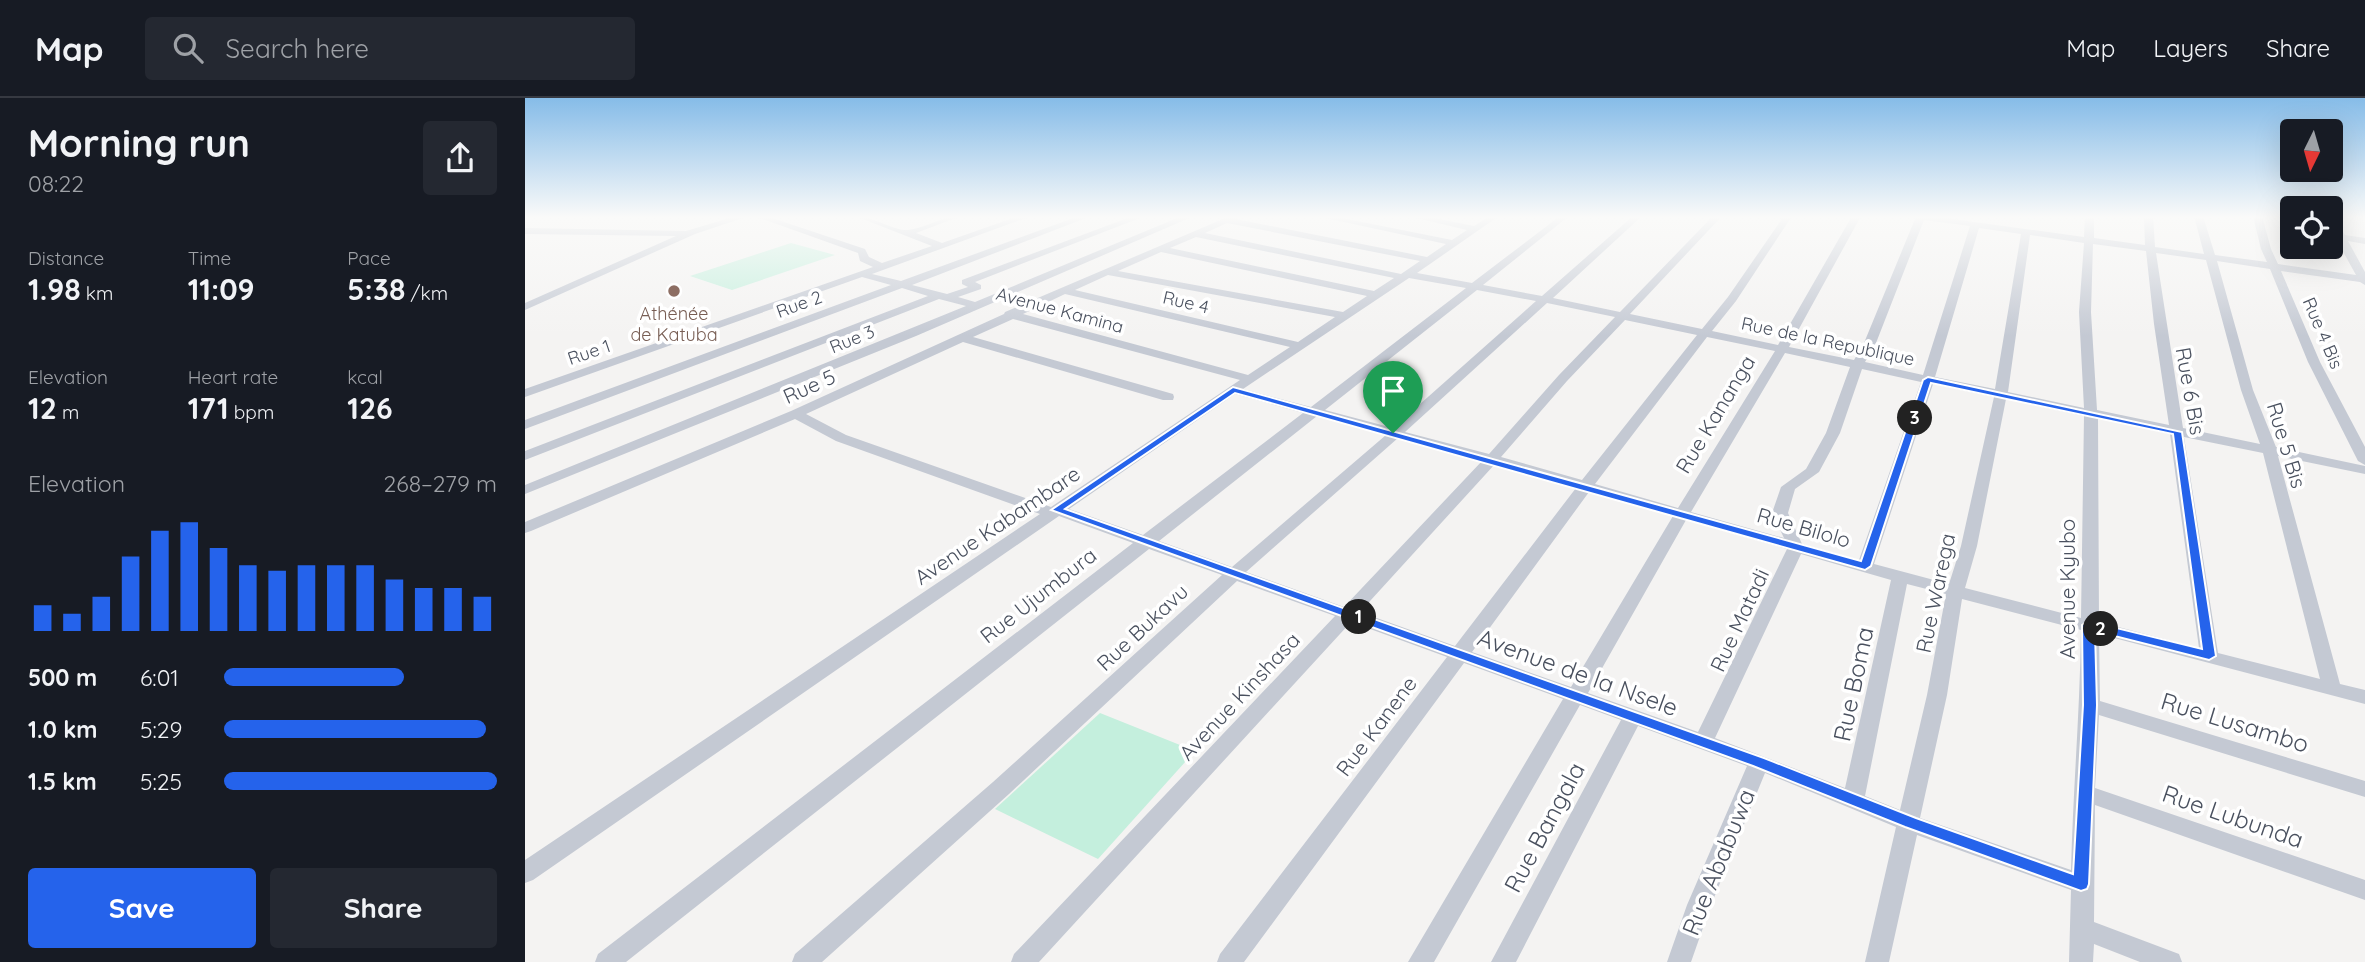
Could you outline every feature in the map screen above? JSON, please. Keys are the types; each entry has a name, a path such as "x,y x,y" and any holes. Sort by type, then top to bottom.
{"street":[{"path":"525,307 638,256"},
{"path":"864,256 882,267"},
{"name":"Rue 1","path":"525,393 912,256"},
{"name":"Rue 2","path":"525,425 976,256"},
{"path":"525,456 977,286 966,282 1033,256"},
{"name":"Rue 3","path":"525,490 1092,256"},
{"name":"Rue 5","path":"525,528 796,414 1063,290 1143,256"},
{"path":"1194,256 1376,295"},
{"name":"Rue de la Republique","path":"1309,256 1542,299 2365,470"},
{"path":"1411,256 1428,260"},
{"name":"Avenue Kabambare","path":"525,873 1433,256"},
{"name":"Rue Ujumbura","path":"607,962 1511,256"},
{"name":"Rue Bukavu","path":"804,962 1591,256"},
{"name":"Avenue Kinshasa","path":"1023,962 1679,256"},
{"name":"Rue Kanene","path":"1229,962 1457,654 1703,333 1732,299 1760,256"},
{"name":"Rue Kananga","path":"1420,962 1737,420 1761,387 1833,256"},
{"path":"1796,547 1780,508 1788,487 1812,472 1831,438 1857,365 1870,343 1905,256"},
{"path":"1865,566 1928,380 1965,256"},
{"name":"Rue Warega","path":"1877,962 1937,695 1955,592 1969,546 2001,394 2016,256"},
{"name":"Avenue Kyubo","path":"2081,962 2084,793 2090,705 2088,625 2091,414 2085,312 2087,256"},
{"name":"Rue 6 Bis","path":"2151,256 2164,364 2177,432 2209,656"},
{"path":"2186,256 2364,281"},
{"name":"Rue 5 Bis","path":"2210,256 2248,390 2270,451 2332,688"},
{"name":"Rue 4 Bis","path":"2269,256 2313,362 2365,461"},
{"path":"2351,256 2364,281"},
{"path":"1106,272 1345,316"},
{"name":"Avenue Kamina","path":"862,274 1250,379"},
{"name":"Rue 4","path":"1063,290 1300,346"},
{"path":"964,338 1168,397"},
{"name":"Rue Bilolo","path":"1233,390 1492,459 1955,592 2365,697"},
{"name":"Avenue de la Nsele","path":"796,414 841,438 1347,613 1759,762 1910,823 2081,884"},
{"name":"Rue Matadi","path":"1703,743 1796,547"},
{"name":"Rue Boma","path":"1853,801 1901,577"},
{"name":"Rue Lusambo","path":"2090,705 2365,789"},
{"name":"Rue Bangala","path":"1503,962 1632,718"},
{"name":"Rue Ababuwa","path":"1679,962 1699,905 1759,762"},
{"name":"Rue Lubunda","path":"2084,793 2365,890"},
{"path":"2081,928 2171,962"}],"green space":[{"path":"750,256 831,256 732,290 690,276"},
{"path":"1100,713 1195,751 1098,859 995,809"}],"place":[{"name":"Athénée de Katuba","path":"674,291"}],"route":[{"path":"1928,380 2177,432 2209,656 2088,625 2090,705 2081,884 1910,823 1759,762 1057,510 1233,390 1393,433 1865,566 1928,380"}]}
